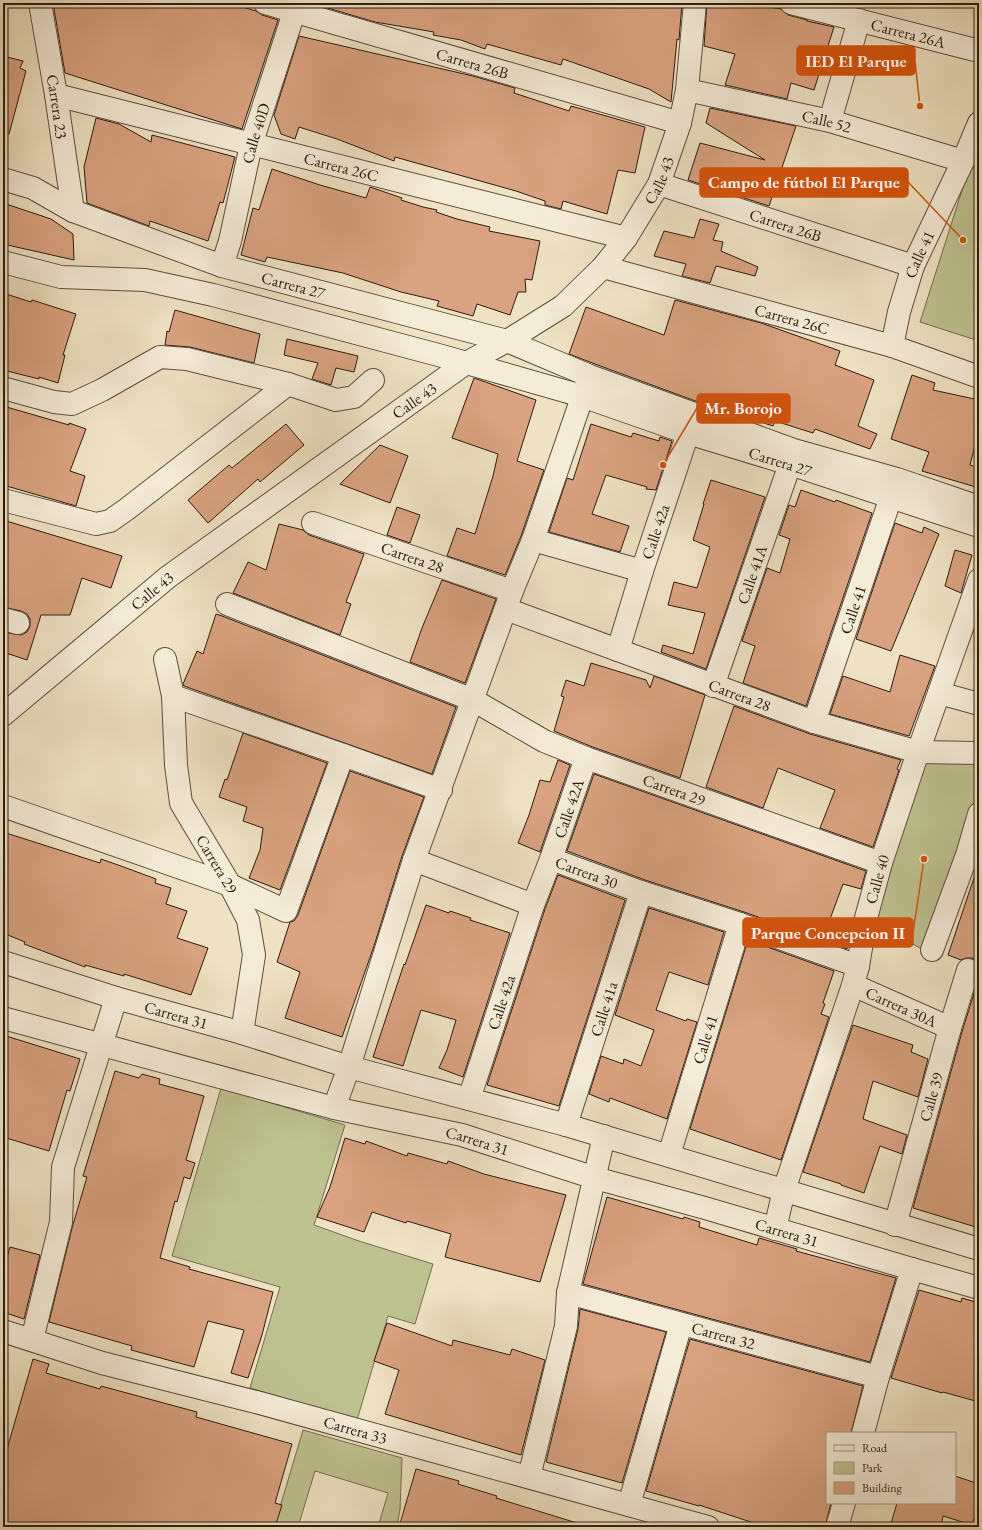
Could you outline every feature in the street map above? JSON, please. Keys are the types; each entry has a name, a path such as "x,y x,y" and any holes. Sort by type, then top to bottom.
{"street":[{"name":"Carrera 23","path":"40,3 56,95 73,211"},
{"name":"Carrera 26B","path":"265,3 296,7 680,123"},
{"name":"Calle 43","path":"3,715 168,577 466,363 507,341 563,306 603,267 626,238 659,184 680,123 687,90 695,3"},
{"name":"Carrera 26A","path":"791,3 979,51"},
{"name":"Calle 40D","path":"222,266 230,241 251,145 296,7"},
{"path":"830,121 859,20"},
{"name":"Calle 52","path":"687,90 830,121 963,161"},
{"name":"Carrera 26C","path":"56,95 626,238"},
{"name":"Calle 41","path":"892,346 899,312 913,266 963,161 979,123"},
{"name":"Carrera 27","path":"3,179 33,188 73,211 222,266 507,341 590,376 692,424 790,464 979,526"},
{"name":"Carrera 26B","path":"659,184 913,266"},
{"name":"Carrera 27","path":"3,262 61,277 145,280 213,295 361,334 582,396 897,478 979,507"},
{"name":"Carrera 26C","path":"603,267 892,346 979,377"},
{"path":"361,334 369,304"},
{"path":"3,388 54,402 72,404 102,390 160,357 187,360 288,384 336,400 354,397 374,380"},
{"path":"334,1108 349,1067 414,860 441,790 509,600 533,540 590,376"},
{"path":"3,500 96,524 110,521 288,384"},
{"name":"Calle 42a","path":"618,650 642,571 692,424"},
{"name":"Calle 41A","path":"713,686 790,464"},
{"name":"Calle 41","path":"814,722 891,497"},
{"name":"Carrera 28","path":"313,523 509,600 618,650 814,722 918,752 979,753"},
{"path":"533,540 642,571"},
{"name":"Calle 40","path":"776,1229 784,1190 856,976 866,918 881,863 918,752 979,580"},
{"name":"Carrera 29","path":"227,604 473,700 544,741 586,758 881,863"},
{"name":"Carrera 29","path":"165,659 173,696 176,765 181,803 230,885 248,920 254,955 242,1033"},
{"path":"939,693 979,704"},
{"path":"173,696 441,790"},
{"path":"3,806 230,885 286,910 343,755"},
{"name":"Calle 42A","path":"551,859 586,758"},
{"path":"932,950 973,857 979,814"},
{"name":"Carrera 30","path":"533,905 551,859 641,892 740,924 856,976"},
{"path":"414,860 533,905"},
{"name":"Calle 41a","path":"566,1125 641,892"},
{"name":"Calle 42a","path":"469,1100 533,905"},
{"name":"Calle 41","path":"669,1155 740,924"},
{"name":"Carrera 31","path":"3,962 116,998 242,1033 349,1067 566,1125 979,1249"},
{"name":"Calle 39","path":"895,1225 950,1028 968,970"},
{"name":"Carrera 30A","path":"856,976 950,1028"},
{"path":"32,1340 60,1222 63,1167 116,998"},
{"name":"Carrera 31","path":"3,1018 334,1108 462,1135 595,1178 979,1288"},
{"path":"529,1477 566,1326 568,1293 604,1136"},
{"path":"863,1432 878,1377 912,1270"},
{"name":"Carrera 32","path":"568,1293 878,1377"},
{"path":"629,1505 680,1324"},
{"name":"Carrera 33","path":"3,1331 102,1362 256,1402 708,1527"},
{"path":"837,1527 844,1504"}],"green space":[{"path":"973,156 979,158 979,341 920,322"},
{"path":"979,754 979,813 938,958 866,918 915,756"},
{"path":"221,1088 345,1125 314,1225 433,1264 415,1324 388,1316 357,1420 250,1388 280,1287 172,1256"},
{"path":"303,1430 402,1458 400,1509 397,1527 378,1527 388,1493 315,1471 298,1527 274,1527"}],"building":[{"path":"53,3 229,3 256,11 262,15 278,20 242,129 65,73"},
{"path":"321,3 682,3 671,102 649,89 563,59 561,65 487,44 485,49 461,40 433,35 434,32 375,22 321,6"},
{"path":"707,3 744,3 781,9 788,15 834,27 814,90 791,83 787,99 725,85 735,54 704,46"},
{"path":"299,36 473,76 515,88 514,93 569,111 571,106 645,127 635,173 618,170 607,214 563,201 561,209 545,205 545,201 516,191 395,157 394,161 337,139 299,127 295,139 281,134 274,115"},
{"path":"3,56 23,61 20,68 26,71 9,134 3,134"},
{"path":"710,108 796,126 769,206 688,180 700,143 765,160 706,123"},
{"path":"96,118 119,124 151,142 152,135 235,157 223,203 220,202 208,241 150,221 149,226 87,203 84,167"},
{"path":"272,169 366,198 370,187 402,198 401,200 437,210 436,212 457,219 490,227 489,231 540,241 532,280 525,279 526,292 518,292 510,315 477,304 473,316 437,306 439,301 401,292 343,273 267,257 265,262 241,255 253,208 259,210"},
{"path":"3,203 51,219 73,234 74,260 3,244"},
{"path":"700,219 719,224 713,240 723,242 721,251 758,267 755,276 716,266 710,283 682,276 686,264 654,256 664,231 694,238"},
{"path":"3,293 31,302 32,300 76,314 63,355 65,355 58,383 39,377 39,379 3,370"},
{"path":"675,300 761,323 840,351 835,365 874,380 858,426 877,434 870,449 815,429 813,433 775,421 773,426 736,414 736,416 569,354 586,307 664,335"},
{"path":"175,310 260,334 254,363 190,347 165,345 167,331 169,332"},
{"path":"287,339 358,356 354,372 336,368 331,385 312,379 318,363 284,355"},
{"path":"912,375 935,383 933,390 979,400 979,430 970,465 979,468 979,488 922,471 929,452 891,439"},
{"path":"474,378 536,400 517,461 544,470 521,536 505,575 447,556 457,528 475,534 493,476 498,454 452,438"},
{"path":"3,406 69,425 69,423 86,429 70,471 85,476 76,506 3,485"},
{"path":"286,424 304,445 260,482 258,479 208,523 188,500 229,465 232,468"},
{"path":"591,424 631,437 633,433 659,441 660,437 672,441 656,490 646,489 647,487 606,475 592,514 629,526 620,552 549,532 567,478 573,480"},
{"path":"380,445 408,456 390,503 340,484"},
{"path":"711,480 765,497 706,669 661,652 663,645 693,654 705,613 668,605 674,582 697,588 710,547 693,540"},
{"path":"801,490 835,502 836,500 872,513 806,706 743,683 755,646 742,641 767,568 780,573 790,539 779,535 789,505 795,507"},
{"path":"397,507 420,515 410,543 387,535"},
{"path":"3,520 122,556 111,588 82,578 70,615 41,615 27,660 3,652 3,632 21,635 27,632 30,626 30,619 27,614 21,611 3,607"},
{"path":"895,523 922,533 924,527 939,534 891,651 856,639"},
{"path":"279,524 303,530 309,535 364,554 346,602 351,604 340,635 233,593 248,562 266,570"},
{"path":"955,550 972,555 961,593 945,586"},
{"path":"442,580 496,599 465,683 410,662"},
{"path":"216,614 456,707 432,774 184,686 183,684 197,651 203,654"},
{"path":"900,655 935,666 909,736 830,714 843,676 890,692"},
{"path":"591,663 646,680 650,688 654,676 705,695 680,778 590,746 554,731 564,697 561,696 566,680 584,686"},
{"path":"734,706 810,734 901,760 873,847 820,828 835,790 778,768 763,808 706,787"},
{"path":"243,733 327,763 280,890 249,878 260,850 263,828 243,821 247,807 219,797 225,779 227,780"},
{"path":"558,760 570,765 540,852 518,843 540,780 550,782"},
{"path":"350,771 424,797 402,856 374,946 342,1037 285,1018 300,972 277,962 290,922 294,921 298,915"},
{"path":"594,774 866,871 861,889 843,884 830,919 852,927 847,949 744,912 645,880 567,851"},
{"path":"3,832 100,863 101,859 156,879 155,883 171,888 166,904 187,911 177,938 208,948 191,995 124,974 124,976 85,965 85,967 24,944 25,942 3,933"},
{"path":"976,872 979,873 979,965 977,961 972,958 961,960 948,955"},
{"path":"558,875 625,900 559,1106 487,1085 545,909"},
{"path":"426,905 449,913 450,911 471,918 470,920 510,933 463,1077 439,1068 447,1050 456,1020 421,1010 403,1066 373,1057 404,964 405,965"},
{"path":"649,908 724,932 708,985 669,972 656,1010 686,1021 687,1019 697,1022 667,1119 610,1098 609,1102 589,1094 601,1056 623,1064 624,1059 641,1066 654,1030 615,1015"},
{"path":"748,940 834,971 823,1003 825,1004 821,1014 829,1017 781,1160 690,1129"},
{"path":"979,977 979,1228 913,1208 962,1032"},
{"path":"853,1025 913,1045 911,1052 928,1059 918,1097 873,1081 863,1119 907,1135 902,1154 880,1146 864,1193 803,1172"},
{"path":"3,1035 80,1059 70,1091 67,1090 49,1151 3,1137"},
{"path":"115,1071 139,1078 142,1074 160,1079 159,1084 204,1096 186,1160 195,1163 190,1179 184,1177 177,1202 175,1201 160,1258 190,1267 189,1269 273,1292 262,1335 248,1378 231,1373 244,1330 208,1321 194,1367 131,1350 132,1346 49,1322 72,1228 87,1177 83,1176"},
{"path":"345,1138 365,1144 366,1141 407,1156 408,1153 447,1164 448,1161 484,1174 566,1195 540,1282 445,1257 451,1234 407,1221 406,1223 372,1212 364,1232 317,1217 330,1187"},
{"path":"607,1197 683,1219 684,1217 700,1222 699,1227 757,1245 759,1238 797,1249 796,1251 896,1278 870,1362 583,1284"},
{"path":"10,1247 40,1255 24,1319 3,1312 3,1271"},
{"path":"919,1290 961,1302 962,1298 979,1303 979,1402 891,1378"},
{"path":"580,1309 666,1332 622,1483 546,1462 578,1329"},
{"path":"387,1323 452,1346 453,1340 510,1355 512,1349 545,1360 521,1455 385,1414 399,1370 374,1361"},
{"path":"690,1339 863,1386 851,1432 826,1432 826,1504 831,1504 825,1527 766,1527 699,1505 646,1491"},
{"path":"33,1359 49,1364 46,1373 100,1389 101,1386 197,1412 196,1417 292,1444 275,1503 282,1505 275,1527 3,1527 3,1463"},
{"path":"416,1469 459,1481 458,1484 497,1496 496,1498 577,1523 577,1527 399,1527"},
{"path":"956,1476 979,1484 979,1505 972,1525 943,1516 941,1527 890,1527 897,1504 956,1504"}],"place":[{"name":"IED El Parque","path":"920,106"},
{"name":"Campo de fútbol El Parque","path":"963,240"},
{"name":"Mr. Borojo","path":"663,465"},
{"name":"Parque Concepcion II","path":"924,859"}]}
